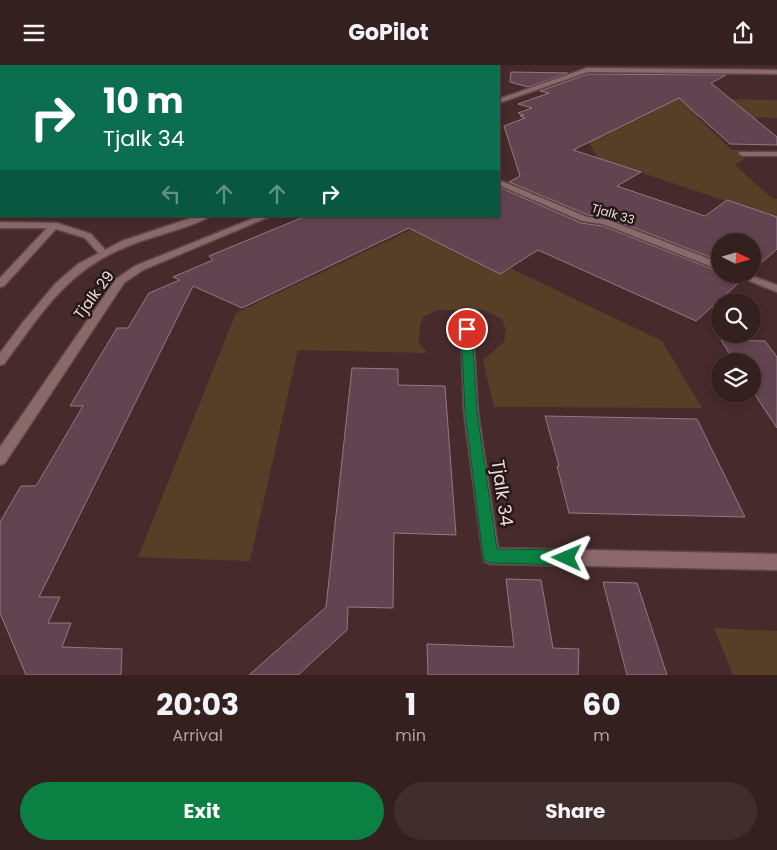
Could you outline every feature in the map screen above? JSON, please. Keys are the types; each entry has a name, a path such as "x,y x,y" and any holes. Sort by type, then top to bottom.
{"street":[{"path":"762,65 774,71"},
{"path":"500,101 585,67 774,71"},
{"path":"743,154 777,155"},
{"name":"Tjalk 33","path":"500,182 585,219 605,222 711,263"},
{"path":"35,225 42,217"},
{"name":"Tjalk 29","path":"0,361 60,285 82,266 104,254 203,217"},
{"name":"Tjalk 29","path":"0,459 120,281 139,268 265,217"},
{"path":"0,225 54,225 88,237 104,254"},
{"path":"0,284 54,225"},
{"path":"761,283 777,289"},
{"name":"Tjalk 34","path":"467,329 471,412 491,556 777,562"}],"shaded area":[{"path":"653,98 777,100 777,118 697,117 732,150 739,150 744,159 735,165 773,199 777,199 777,218 597,158 583,130"},
{"path":"421,225 662,341 702,408 494,407 483,360 504,342 506,330 502,319 484,310 437,310 423,317 420,325 419,343 428,353 298,350 250,561 138,557 236,313"},
{"path":"714,628 777,631 777,675 733,675"}],"building":[{"path":"511,72 568,73 528,87 510,82"},
{"path":"588,74 726,75 711,83 777,137 777,145 730,144 679,98 573,150 641,172 617,186 705,216 727,200 777,217 777,249 761,263 761,233 711,233 711,258 609,218 588,215 509,182 520,176 504,126 525,118 520,116 524,115 518,113 532,108 518,104 549,93 540,91"},
{"path":"500,187 581,223 603,226 711,268 711,283 739,283 727,293 711,293 711,308 696,321 538,250 500,274 409,228 242,308 193,286 39,597 60,597 48,623 71,623 62,647 122,649 121,675 26,675 0,613 0,522 21,486 36,486 83,406 70,406 117,328 128,328 149,293 180,280 173,277 213,260 209,256 304,217 500,217"},
{"path":"761,341 765,341 777,357 777,428 761,403 761,353 729,353 723,343 761,343"},
{"path":"352,368 398,369 398,385 445,386 456,535 394,533 393,608 348,607 347,630 298,675 249,675 326,607"},
{"path":"545,416 697,419 745,517 569,513 557,466 559,466"},
{"path":"506,579 541,580 553,648 579,649 578,675 428,675 427,644 514,647"},
{"path":"603,582 637,583 667,675 627,675"}],"route":[{"path":"467,329 471,412 491,556 567,558"}]}
